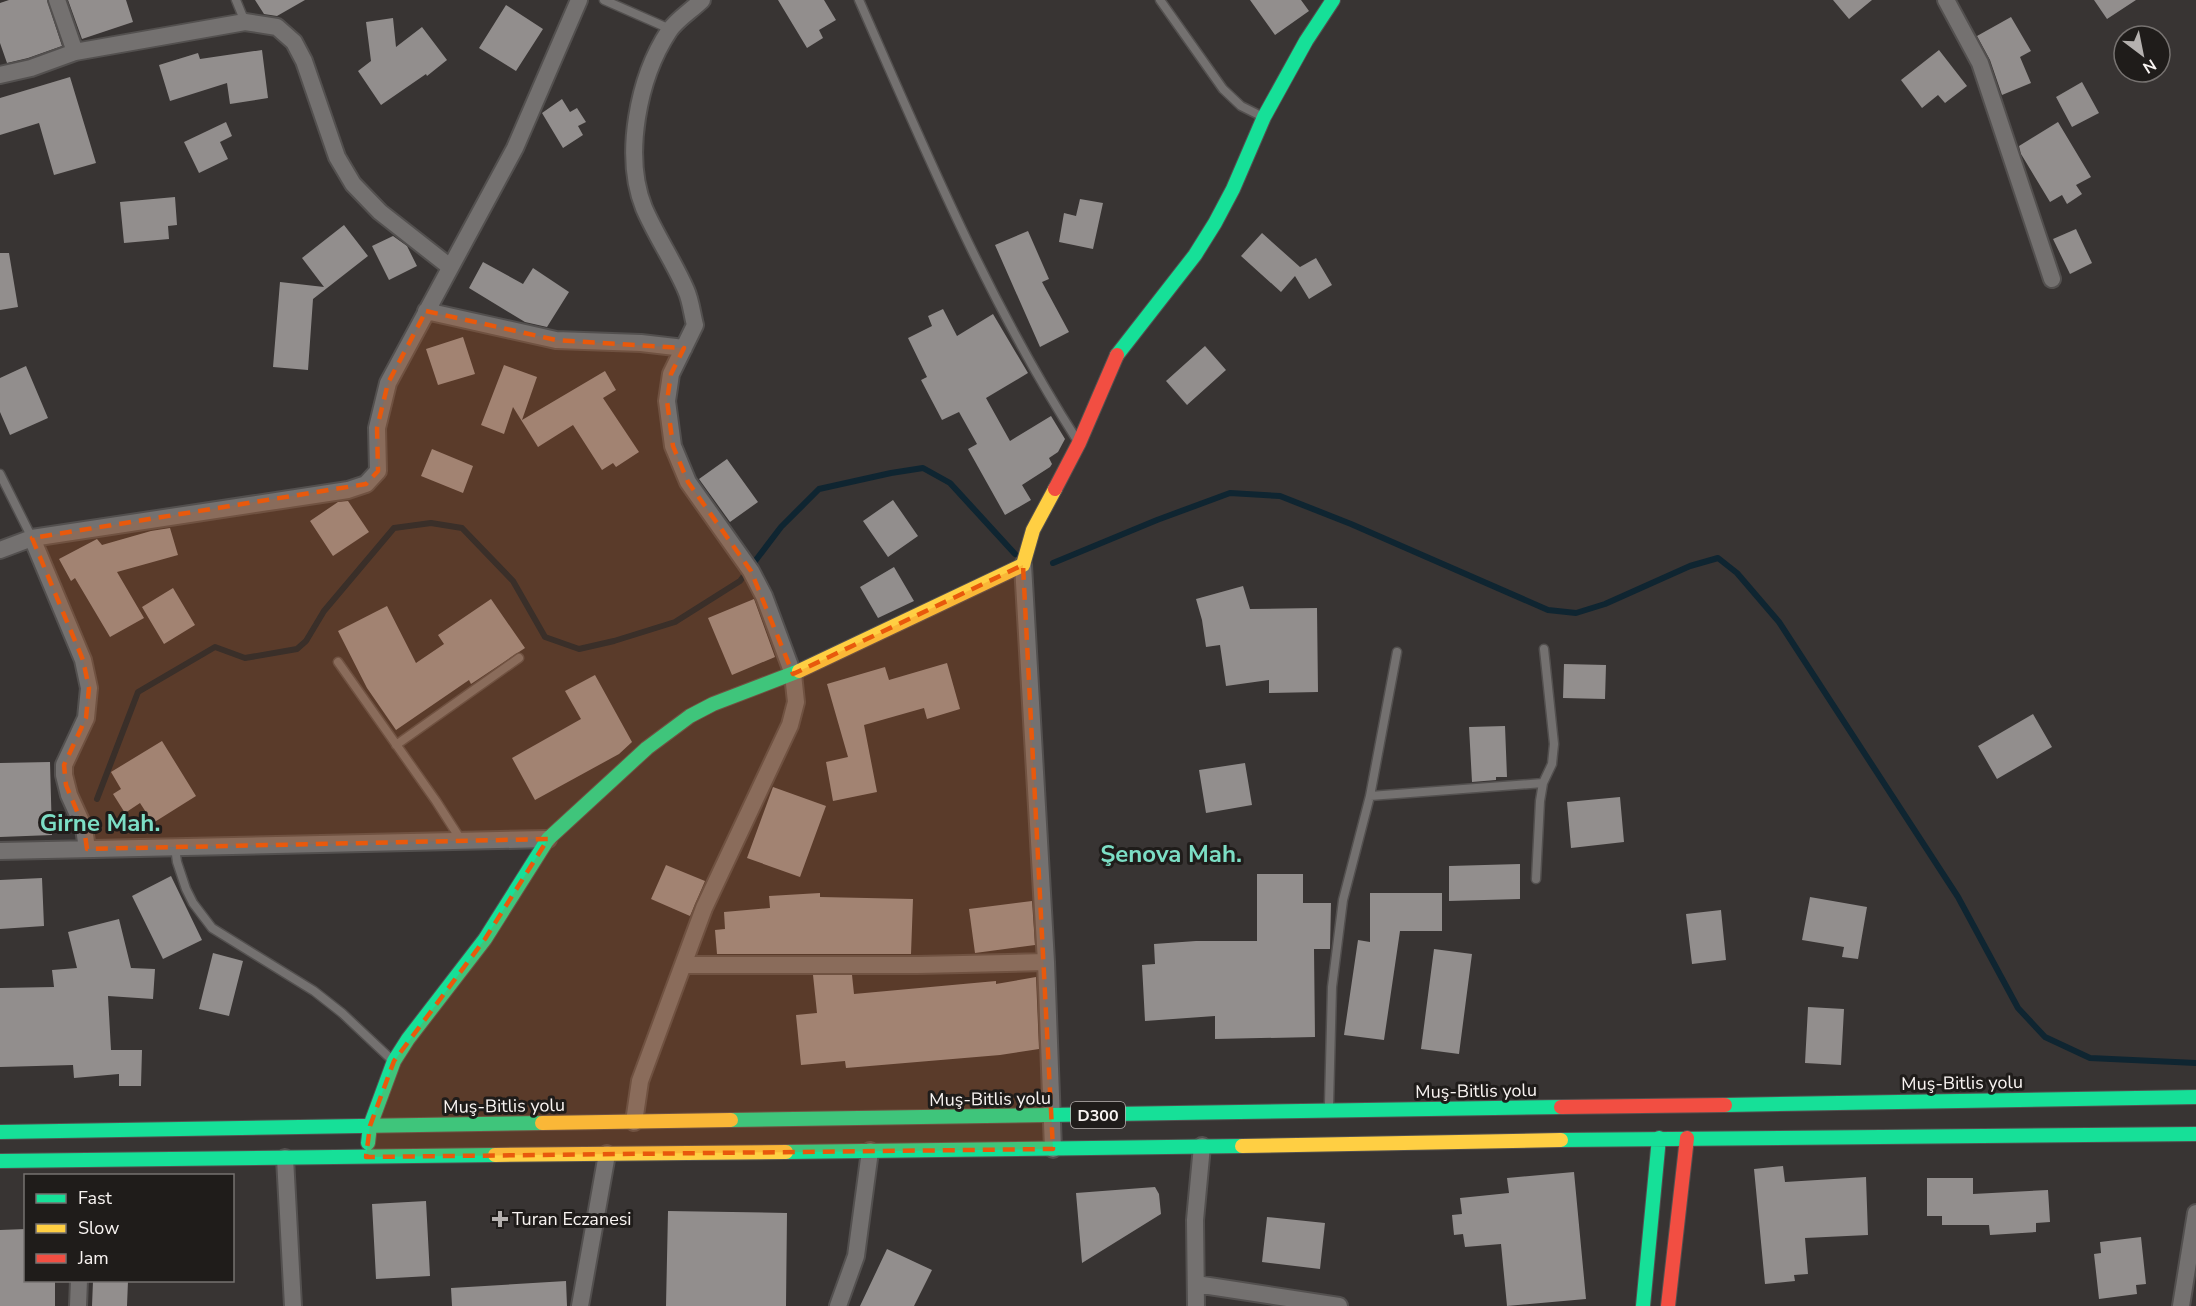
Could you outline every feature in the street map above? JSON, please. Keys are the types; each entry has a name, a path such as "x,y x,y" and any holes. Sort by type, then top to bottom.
{"main road":[{"path":"366,1157 370,1126 384,1084 408,1039 485,939 548,839 646,748 690,716 713,704 793,674 1023,565 1033,530 1079,443 1121,348 1172,286 1215,223 1233,189 1264,117 1306,41 1332,0"},
{"name":"Muş-Bitlis yolu","path":"0,1132 1054,1116 1249,1129 1331,1128 2196,1097"},
{"name":"Muş-Bitlis yolu","path":"0,1161 87,1168 285,1158 1202,1146 1249,1129 1331,1128 1659,1138 2196,1134"},
{"path":"1643,1306 1659,1138"},
{"path":"1668,1306 1687,1138"}],"street":[{"path":"57,0 75,52"},
{"path":"0,550 32,538 348,489 366,484 378,471 377,428 388,383 515,148 579,0"},
{"path":"634,1122 640,1081 704,908 790,725 796,702 793,674 764,596 751,571 688,482 672,447 667,401 671,374 695,325 687,292 644,208 636,180 634,155 638,117 655,57 670,29 702,0"},
{"path":"1946,0 1980,63 2052,279"},
{"path":"0,75 31,68 75,52 246,22 277,27 294,42 304,61 338,158 354,184 380,212 450,267"},
{"path":"426,311 556,340 641,343 684,348"},
{"path":"32,538 87,674 89,695 86,718 64,765 66,785 82,822 87,849"},
{"path":"1023,565 1054,1116 1053,1149"},
{"path":"0,851 548,839"},
{"path":"683,965 918,965 1046,962"},
{"path":"1196,1306 1195,1220 1202,1146"},
{"path":"838,1306 856,1256 870,1150"},
{"path":"580,1306 607,1154"},
{"path":"285,1158 293,1306"},
{"path":"2181,1306 2196,1213"},
{"path":"78,1306 79,1282"},
{"path":"1196,1284 1339,1306"}],"lane":[{"path":"236,0 246,22"},
{"path":"604,0 670,29"},
{"path":"859,0 961,231 987,284 1034,372 1079,443"},
{"path":"1160,0 1232,98 1252,113 1264,117"},
{"path":"0,474 32,538"},
{"path":"1536,879 1538,814 1543,783 1552,764 1554,744 1544,649"},
{"path":"1331,1128 1330,1031 1337,943 1343,900 1371,796 1397,652"},
{"path":"396,745 519,658"},
{"path":"338,662 442,810 461,841"},
{"path":"1371,796 1543,783"},
{"path":"175,847 177,862 186,889 193,903 212,928 314,991 342,1012 394,1062"}],"highlighted area":[{"path":"426,311 556,340 684,348 671,374 667,401 673,446 688,482 751,571 793,674 1023,565 1053,1149 366,1157 370,1126 394,1061 485,939 548,839 87,849 84,828 66,785 64,765 86,718 89,688 83,660 32,538 366,484 378,471 377,428 388,383"}],"building":[{"path":"9,0 47,0 62,46 7,63 0,43 0,3"},
{"path":"68,0 126,0 133,22 82,39"},
{"path":"255,0 305,0 277,16 264,14"},
{"path":"778,0 824,0 836,20 819,30 823,38 807,48"},
{"path":"1250,0 1301,0 1309,11 1275,35"},
{"path":"1833,0 1872,0 1849,19"},
{"path":"2094,0 2136,0 2107,19"},
{"path":"506,5 543,29 516,71 479,48"},
{"path":"2011,17 2031,51 2020,57 2031,83 2002,95 1990,60 1977,36"},
{"path":"393,18 396,47 422,27 447,60 427,76 426,74 381,105 358,71 371,61 366,22"},
{"path":"262,50 268,98 230,104 227,83 170,101 159,65 198,53 200,59"},
{"path":"1939,50 1967,86 1945,103 1938,95 1922,108 1901,80"},
{"path":"70,77 96,163 54,175 39,123 0,135 0,98"},
{"path":"2082,82 2099,113 2072,127 2056,97"},
{"path":"562,99 570,112 577,108 586,122 578,126 583,135 563,148 542,113"},
{"path":"226,122 232,136 220,142 228,159 199,173 184,142"},
{"path":"2058,122 2091,177 2076,185 2082,194 2067,204 2062,195 2050,202 2021,154 2019,146"},
{"path":"175,197 177,225 168,226 169,239 124,243 120,202"},
{"path":"1080,199 1103,203 1093,249 1059,242 1064,213 1076,216"},
{"path":"344,225 368,256 313,299 308,370 273,367 280,282 324,287 302,258"},
{"path":"2076,229 2092,263 2070,274 2053,239"},
{"path":"1028,231 1049,279 1042,282 1069,332 1040,347 995,245"},
{"path":"1262,233 1300,267 1316,258 1332,285 1309,299 1295,276 1281,292 1241,256"},
{"path":"393,236 407,246 417,266 389,280 372,246"},
{"path":"0,253 9,253 18,307 0,310"},
{"path":"483,262 523,284 533,268 569,292 547,327 525,322 469,288"},
{"path":"943,309 957,336 993,314 1028,373 986,398 1010,441 1051,416 1065,439 1058,452 1049,458 1052,464 1050,467 1022,485 1031,500 1005,515 968,449 977,444 959,412 942,420 921,380 927,377 908,338 932,326 928,316"},
{"path":"463,337 475,374 438,385 426,349"},
{"path":"1205,346 1226,370 1187,405 1166,381"},
{"path":"504,365 537,377 522,420 605,371 616,390 603,398 639,452 616,467 613,463 602,470 573,425 538,447 513,407 504,434 481,425"},
{"path":"26,366 48,418 10,435 0,412 0,378"},
{"path":"432,449 473,466 463,493 421,476"},
{"path":"727,459 758,502 730,522 699,479"},
{"path":"893,500 918,536 888,557 863,521"},
{"path":"348,501 369,532 333,556 310,521 338,502"},
{"path":"170,528 178,555 117,572 144,618 110,637 75,578 71,581 59,559 97,539 102,545"},
{"path":"894,567 914,601 878,618 860,587"},
{"path":"1243,586 1250,609 1317,608 1318,692 1269,693 1269,680 1226,686 1220,645 1206,647 1196,599"},
{"path":"173,588 195,625 164,644 142,607"},
{"path":"491,599 525,648 471,684 469,680 396,730 367,688 338,631 387,606 416,663 444,644 438,635"},
{"path":"754,599 775,657 732,675 708,618"},
{"path":"947,663 960,709 927,719 924,708 864,725 877,792 833,801 826,762 848,757 827,684 885,667 889,680"},
{"path":"1564,664 1606,665 1605,699 1563,698"},
{"path":"595,675 632,742 619,754 535,800 512,758 581,719 565,691"},
{"path":"2033,714 2052,747 1997,779 1978,746"},
{"path":"1505,726 1507,777 1472,782 1469,727"},
{"path":"162,741 196,796 153,823 140,803 125,813 113,794 121,789 111,772"},
{"path":"50,762 52,835 0,837 0,763"},
{"path":"1245,763 1252,805 1206,813 1199,770"},
{"path":"773,787 826,806 800,877 747,858"},
{"path":"1620,797 1624,842 1571,848 1567,802"},
{"path":"1520,864 1520,899 1449,901 1449,866"},
{"path":"666,865 705,881 690,916 651,899"},
{"path":"1257,874 1303,874 1303,903 1331,903 1330,949 1314,949 1315,1037 1215,1039 1215,1016 1145,1021 1142,965 1155,964 1154,944 1257,941"},
{"path":"171,876 202,940 163,959 132,896"},
{"path":"42,878 44,926 0,929 0,880"},
{"path":"820,893 820,897 913,899 911,954 717,954 715,930 725,929 724,912 770,908 769,896"},
{"path":"1370,893 1442,893 1442,931 1400,931 1384,1040 1344,1035 1358,940 1370,942"},
{"path":"1810,897 1867,907 1858,959 1842,957 1844,947 1802,940"},
{"path":"1032,901 1035,945 975,953 969,909"},
{"path":"1721,910 1726,960 1692,964 1686,914"},
{"path":"119,919 131,968 155,969 153,999 108,996 111,1050 142,1050 141,1086 119,1086 119,1074 74,1078 73,1065 0,1067 0,988 54,987 52,970 77,968 68,932"},
{"path":"1434,949 1472,954 1459,1054 1421,1049"},
{"path":"213,953 243,961 229,1016 199,1009"},
{"path":"813,975 852,975 854,994 996,981 996,984 1036,977 1039,1049 1000,1055 846,1068 845,1061 801,1065 796,1015 817,1013"},
{"path":"1808,1007 1844,1009 1841,1065 1805,1063"},
{"path":"1783,1166 1785,1182 1866,1177 1868,1235 1805,1238 1808,1274 1794,1275 1795,1281 1765,1284 1754,1169"},
{"path":"1574,1172 1586,1299 1507,1306 1501,1244 1465,1247 1463,1234 1454,1235 1452,1215 1462,1214 1460,1198 1509,1193 1507,1178"},
{"path":"1927,1178 1973,1178 1973,1194 2048,1190 2050,1222 2036,1223 2036,1232 1990,1235 1989,1225 1942,1225 1942,1216 1927,1216"},
{"path":"1155,1187 1159,1194 1161,1214 1082,1263 1076,1193"},
{"path":"426,1201 430,1276 376,1279 372,1204"},
{"path":"668,1211 787,1213 786,1306 666,1306"},
{"path":"1267,1217 1325,1223 1320,1269 1262,1262"},
{"path":"24,1229 24,1282 55,1282 55,1306 0,1306 0,1230"},
{"path":"2141,1237 2146,1284 2136,1285 2137,1294 2099,1299 2094,1254 2101,1253 2100,1242"},
{"path":"887,1249 932,1270 914,1306 860,1306"},
{"path":"566,1281 567,1306 452,1306 451,1288"},
{"path":"93,1282 128,1282 127,1306 92,1306"}],"waterway":[{"path":"97,799 138,692 215,647 245,658 297,649 306,641 324,611 394,528 431,523 462,528 513,581 545,637 579,649 675,622 740,581 781,527 819,489 891,473 923,468 950,483 1015,554"},
{"path":"1053,563 1230,493 1280,496 1351,524 1548,610 1576,613 1605,604 1690,566 1718,558 1737,573 1779,622 1958,897 2018,1008 2045,1037 2090,1058 2196,1063"}],"traffic: fast":[{"path":"1117,355 1195,255 1215,223 1233,189 1264,117 1306,41 1333,0"},
{"path":"368,1143 370,1126 394,1061 408,1039 485,939 548,839 647,748 690,716 713,704 799,671"},
{"path":"1725,1105 2196,1097"},
{"path":"731,1120 1561,1107"},
{"path":"0,1132 542,1123"},
{"path":"1561,1140 2196,1134"},
{"path":"1643,1306 1659,1138"},
{"path":"786,1152 1242,1146"},
{"path":"0,1161 495,1155"}],"traffic: slow":[{"path":"799,671 1023,565 1033,530 1055,489"},
{"path":"542,1123 731,1120"},
{"path":"1242,1146 1561,1140"},
{"path":"495,1155 786,1152"}],"traffic: jam":[{"path":"1055,489 1079,443 1117,355"},
{"path":"1561,1107 1725,1105"},
{"path":"1668,1306 1687,1138"}],"place":[{"name":"Turan Eczanesi","path":"500,1219"}],"district":[{"name":"Girne Mah.","path":"100,823"},
{"name":"Şenova Mah.","path":"1171,854"}]}
